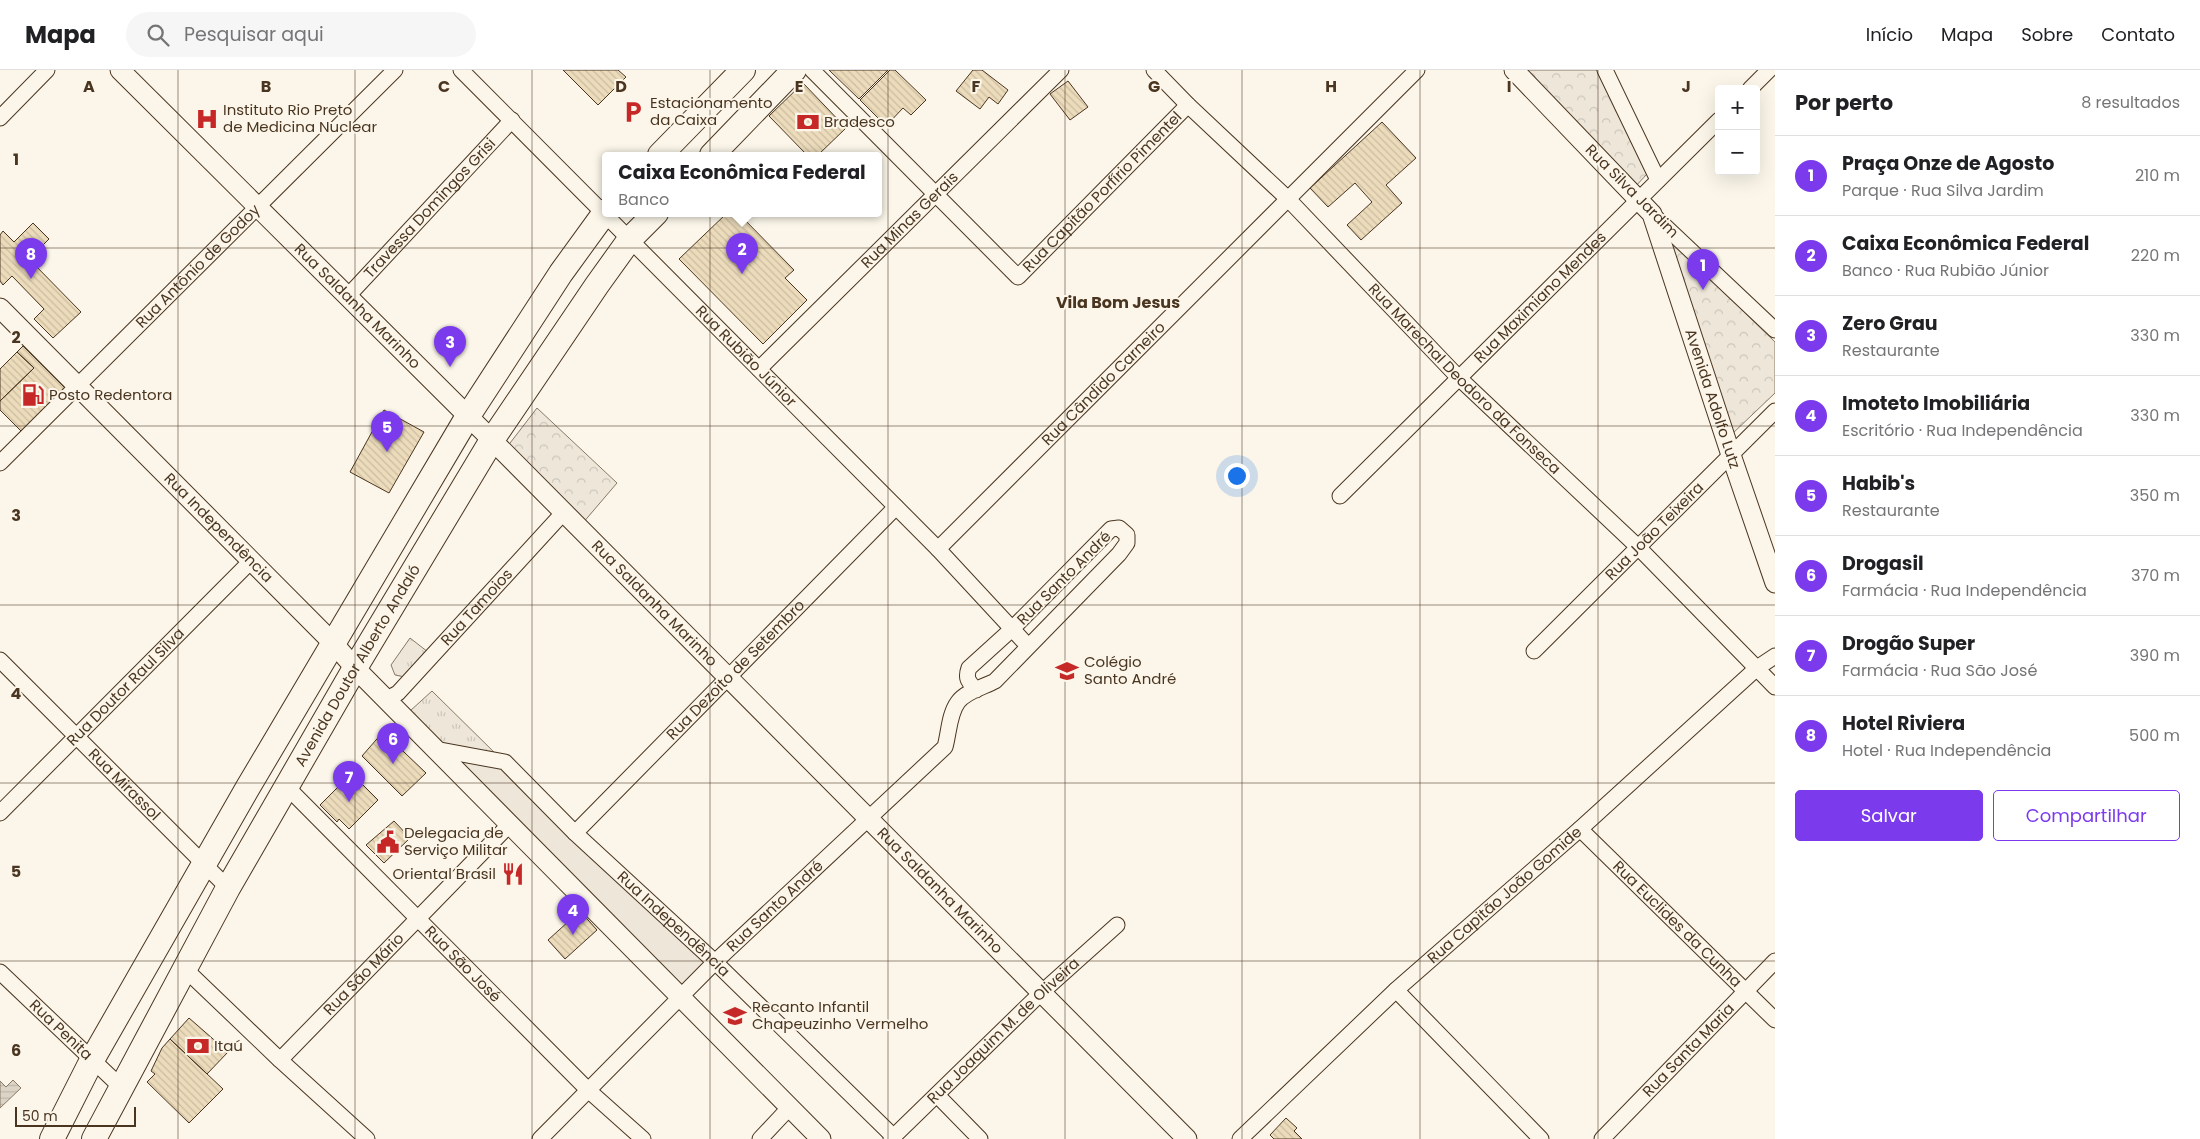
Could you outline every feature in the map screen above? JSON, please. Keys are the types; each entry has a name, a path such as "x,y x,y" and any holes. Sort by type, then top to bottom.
{"main road":[{"path":"663,152 743,70"},
{"path":"715,152 794,70"},
{"name":"Avenida Doutor Alberto Andaló","path":"52,1139 92,1060 204,864 468,416 562,273 602,216"},
{"name":"Avenida Doutor Alberto Andaló","path":"94,1139 186,970 228,888 286,786 492,440 630,240 652,217"}],"street":[{"path":"0,118 47,70"},
{"name":"Rua Saldanha Marinho","path":"120,70 564,512 1187,1139"},
{"name":"Rua Antônio de Godoy","path":"0,463 395,70"},
{"name":"Rua Rubião Júnior","path":"461,70 602,209"},
{"path":"812,70 935,194"},
{"name":"Rua Minas Gerais","path":"760,369 1061,70"},
{"name":"Rua Marechal Deodoro da Fonseca","path":"1154,70 1188,105 1288,199 1459,378 1638,547 1775,687"},
{"name":"Rua Cândido Carneiro","path":"938,549 1417,70"},
{"name":"Rua Silva Jardim","path":"1514,70 1652,214 1775,330"},
{"path":"1605,70 1658,180"},
{"path":"1754,85 1769,70"},
{"name":"Rua Capitão Porfírio Pimentel","path":"935,194 1018,277 1188,105"},
{"name":"Travessa Domingos Grisi","path":"348,296 512,120"},
{"name":"Rua Maximiano Mendes","path":"1340,496 1715,124"},
{"name":"Avenida Adolfo Lutz","path":"1652,214 1775,583"},
{"name":"Rua Rubião Júnior","path":"609,217 630,240 938,549 1028,646"},
{"name":"Rua Independência","path":"0,308 821,1139"},
{"name":"Rua João Teixeira","path":"1534,651 1775,412"},
{"name":"Rua Dezoito de Setembro","path":"575,834 896,507"},
{"name":"Rua Tamoios","path":"387,700 398,693 564,512"},
{"name":"Rua Santo André","path":"540,1139 715,962 944,747 952,714 959,701 976,690 996,681 1028,646 1120,554 1126,543 1127,535 1119,528 1111,529 1012,629 969,668 966,676 976,690"},
{"name":"Rua Doutor Raul Silva","path":"0,813 250,562"},
{"path":"1069,572 1084,589"},
{"path":"1036,605 1052,622"},
{"name":"Rua Capitão João Gomide","path":"1240,1139 1396,990 1580,829 1757,668 1775,656"},
{"name":"Rua Mirassol","path":"0,660 228,888"},
{"name":"Rua Independência","path":"435,748 505,762 575,834 715,962 892,1138"},
{"name":"Rua São José","path":"286,786 588,1090 643,1139"},
{"name":"Rua São Mário","path":"280,1060 510,824"},
{"name":"Rua Euclides da Cunha","path":"1580,829 1775,1020"},
{"name":"Rua Joaquim M. de Oliveira","path":"892,1138 1041,993 1117,925"},
{"name":"Rua Santa Maria","path":"1602,1139 1746,993 1775,961"},
{"path":"186,970 280,1060 367,1139"},
{"name":"Rua Penita","path":"0,972 121,1087"},
{"path":"1396,990 1541,1139"},
{"path":"937,1095 980,1139"},
{"path":"760,1139 790,1107"}],"green space":[{"path":"1523,70 1597,70 1647,174 1634,188"},
{"path":"1668,238 1775,342 1775,393 1731,435"},
{"path":"537,408 617,483 582,524 507,447"},
{"path":"410,638 428,652 405,677 395,675 391,665"},
{"path":"432,691 499,757 443,744 410,711"},
{"path":"446,754 501,765 711,965 685,994"}],"shaded area":[{"path":"13,1080 21,1088 0,1108 0,1081 6,1087"}],"building":[{"path":"563,70 618,70 626,77 598,105"},
{"path":"829,70 888,70 859,99"},
{"path":"890,70 895,70 926,100 911,115 903,108 886,126 860,100"},
{"path":"973,70 982,70 1008,90 998,104 989,97 980,109 956,91"},
{"path":"1068,81 1088,107 1070,120 1050,94"},
{"name":"Bradesco","path":"803,83 846,128 821,152 804,152 769,116"},
{"path":"1382,122 1416,158 1386,185 1402,203 1361,240 1347,225 1372,202 1355,183 1328,207 1310,188"},
{"path":"723,217 742,217 794,270 785,278 807,300 763,344 679,259"},
{"path":"33,223 49,239 29,259 81,312 53,338 34,319 44,309 12,276 3,285 0,281 0,235 3,231 14,242"},
{"name":"Posto Redentora","path":"23,346 66,389 22,432 0,410 0,401 34,368 17,352"},
{"path":"17,352 34,368 0,401 0,369"},
{"path":"384,410 424,432 389,493 350,472"},
{"path":"383,732 426,773 402,796 362,756"},
{"path":"355,777 378,800 349,829 339,819 337,822 320,805 340,785 343,788"},
{"name":"Delegacia de Serviço Militar","path":"394,821 410,838 384,863 366,845"},
{"path":"580,911 597,930 565,959 548,940"},
{"name":"Itaú","path":"189,1018 228,1052 207,1074 170,1039"},
{"path":"170,1039 223,1089 189,1123 147,1082 155,1074 151,1071 162,1048"},
{"path":"1286,1118 1297,1128 1294,1131 1302,1139 1274,1139 1270,1135"}],"place":[{"name":"Estacionamento da Caixa","path":"633,112"},
{"name":"Instituto Rio Preto de Medicina Nuclear","path":"207,119"},
{"name":"Bradesco","path":"808,122"},
{"name":"Caixa Econômica Federal","path":"742,274"},
{"name":"Hotel Riviera","path":"31,279"},
{"name":"Praça Onze de Agosto","path":"1703,290"},
{"name":"Zero Grau","path":"450,367"},
{"name":"Posto Redentora","path":"33,395"},
{"name":"Habib's","path":"387,452"},
{"name":"Colégio Santo André","path":"1067,671"},
{"name":"Drogasil","path":"393,764"},
{"name":"Drogão Super","path":"349,802"},
{"name":"Delegacia de Serviço Militar","path":"388,842"},
{"name":"Oriental Brasil","path":"513,874"},
{"name":"Imoteto Imobiliária","path":"573,935"},
{"name":"Recanto Infantil Chapeuzinho Vermelho","path":"735,1016"},
{"name":"Itaú","path":"198,1046"}],"district":[{"name":"Vila Bom Jesus","path":"1118,302"}]}
